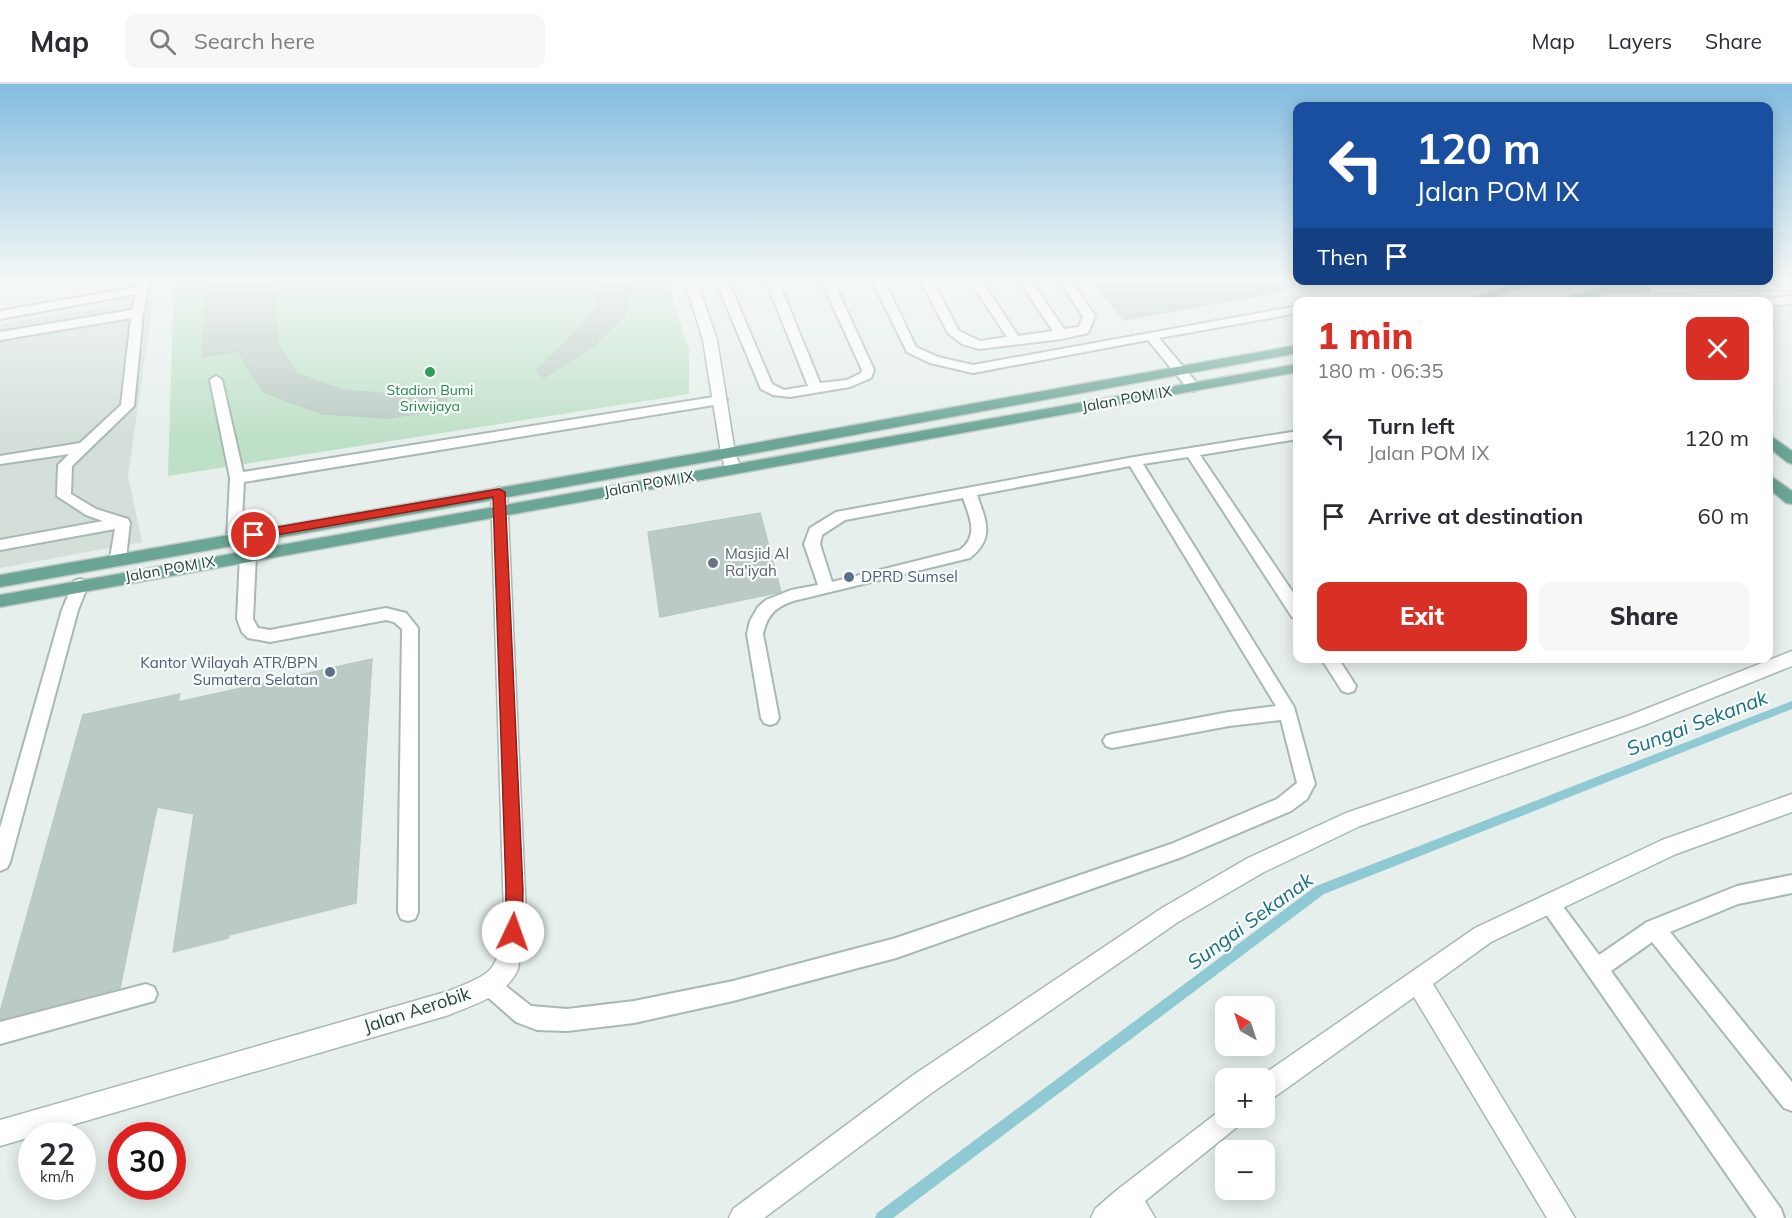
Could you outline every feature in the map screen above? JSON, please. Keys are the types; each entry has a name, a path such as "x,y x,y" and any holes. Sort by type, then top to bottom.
{"main road":[{"name":"Jalan POM IX","path":"731,461 1181,370 1293,350"},
{"name":"Jalan POM IX","path":"0,580 234,538 499,501 1293,369"},
{"path":"1773,443 1792,459"},
{"path":"1773,483 1792,499"},
{"name":"Jalan POM IX","path":"0,601 248,555 499,501"}],"street":[{"path":"708,331 731,461"},
{"name":"Jalan Aerobik","path":"0,1133 449,1003 490,986 507,969 515,915 499,501"},
{"path":"742,1218 921,1085 1170,915 1256,865 1353,819 1635,721 1792,658"},
{"path":"1275,1081 1483,935 1670,848 1792,803"},
{"path":"1417,980 1562,1218"},
{"path":"1104,1218 1134,1208 1218,1128"}],"lane":[{"path":"0,336 30,331"},
{"path":"123,523 91,512 64,496 65,465 127,406 135,331"},
{"path":"743,331 766,386 773,393 786,394 850,383 867,375 868,370 850,331"},
{"path":"793,331 816,388"},
{"path":"902,331 911,349 934,360 973,369 1184,331"},
{"path":"953,331 966,341 979,345 1080,331"},
{"path":"1008,331 1015,341"},
{"path":"1059,331 1062,335"},
{"path":"1152,337 1194,387"},
{"path":"216,380 237,477 234,538"},
{"path":"237,477 720,400"},
{"path":"827,589 812,544 815,532 841,516 1134,461 1293,436"},
{"path":"0,460 85,447"},
{"path":"1192,453 1293,605"},
{"path":"490,986 524,1014 537,1019 567,1020 634,1012 733,991 896,948 1175,851 1284,805 1300,793 1306,784 1288,712 1134,461"},
{"path":"770,718 755,634 756,621 762,611 775,601 965,554 976,545 979,534 976,515 968,491"},
{"path":"0,545 123,523"},
{"path":"118,558 123,523"},
{"path":"248,555 245,619 248,628 254,634 270,636 386,614 397,615 410,628 408,912"},
{"path":"0,862 70,610 80,585"},
{"path":"1332,663 1348,686"},
{"path":"1112,741 1229,719 1288,712"},
{"path":"1597,969 1654,929 1737,895 1792,884"},
{"path":"1549,904 1772,1218"},
{"path":"1654,929 1792,1100"},
{"path":"0,1033 146,994"}],"shaded area":[{"path":"0,331 149,331 128,476 142,542 0,568"}],"green space":[{"name":"Stadion Bumi Sriwijaya","path":"172,331 683,331 689,350 689,394 168,476"}],"building":[{"path":"204,331 277,331 278,344 296,373 342,390 447,399 447,409 388,418 323,414 263,392 238,351 202,357"},
{"path":"575,331 609,331 595,345 543,378 537,370"},
{"name":"Masjid Al Ra'iyah","path":"760,513 781,592 660,617 648,532"},
{"path":"372,659 356,903 229,935 228,938 173,952 194,814 157,807 120,988 0,1020 0,1012 83,715 180,694 178,702"}],"waterway":[{"name":"Sungai Sekanak","path":"882,1218 1320,890 1792,705"}],"place":[{"name":"Stadion Bumi Sriwijaya","path":"430,372"},
{"name":"Masjid Al Ra'iyah","path":"713,563"},
{"name":"DPRD Sumsel","path":"849,577"},
{"name":"Kantor Wilayah ATR/BPN Sumatera Selatan","path":"330,672"}],"route":[{"path":"254,535 499,492 515,915 513,932"}]}
